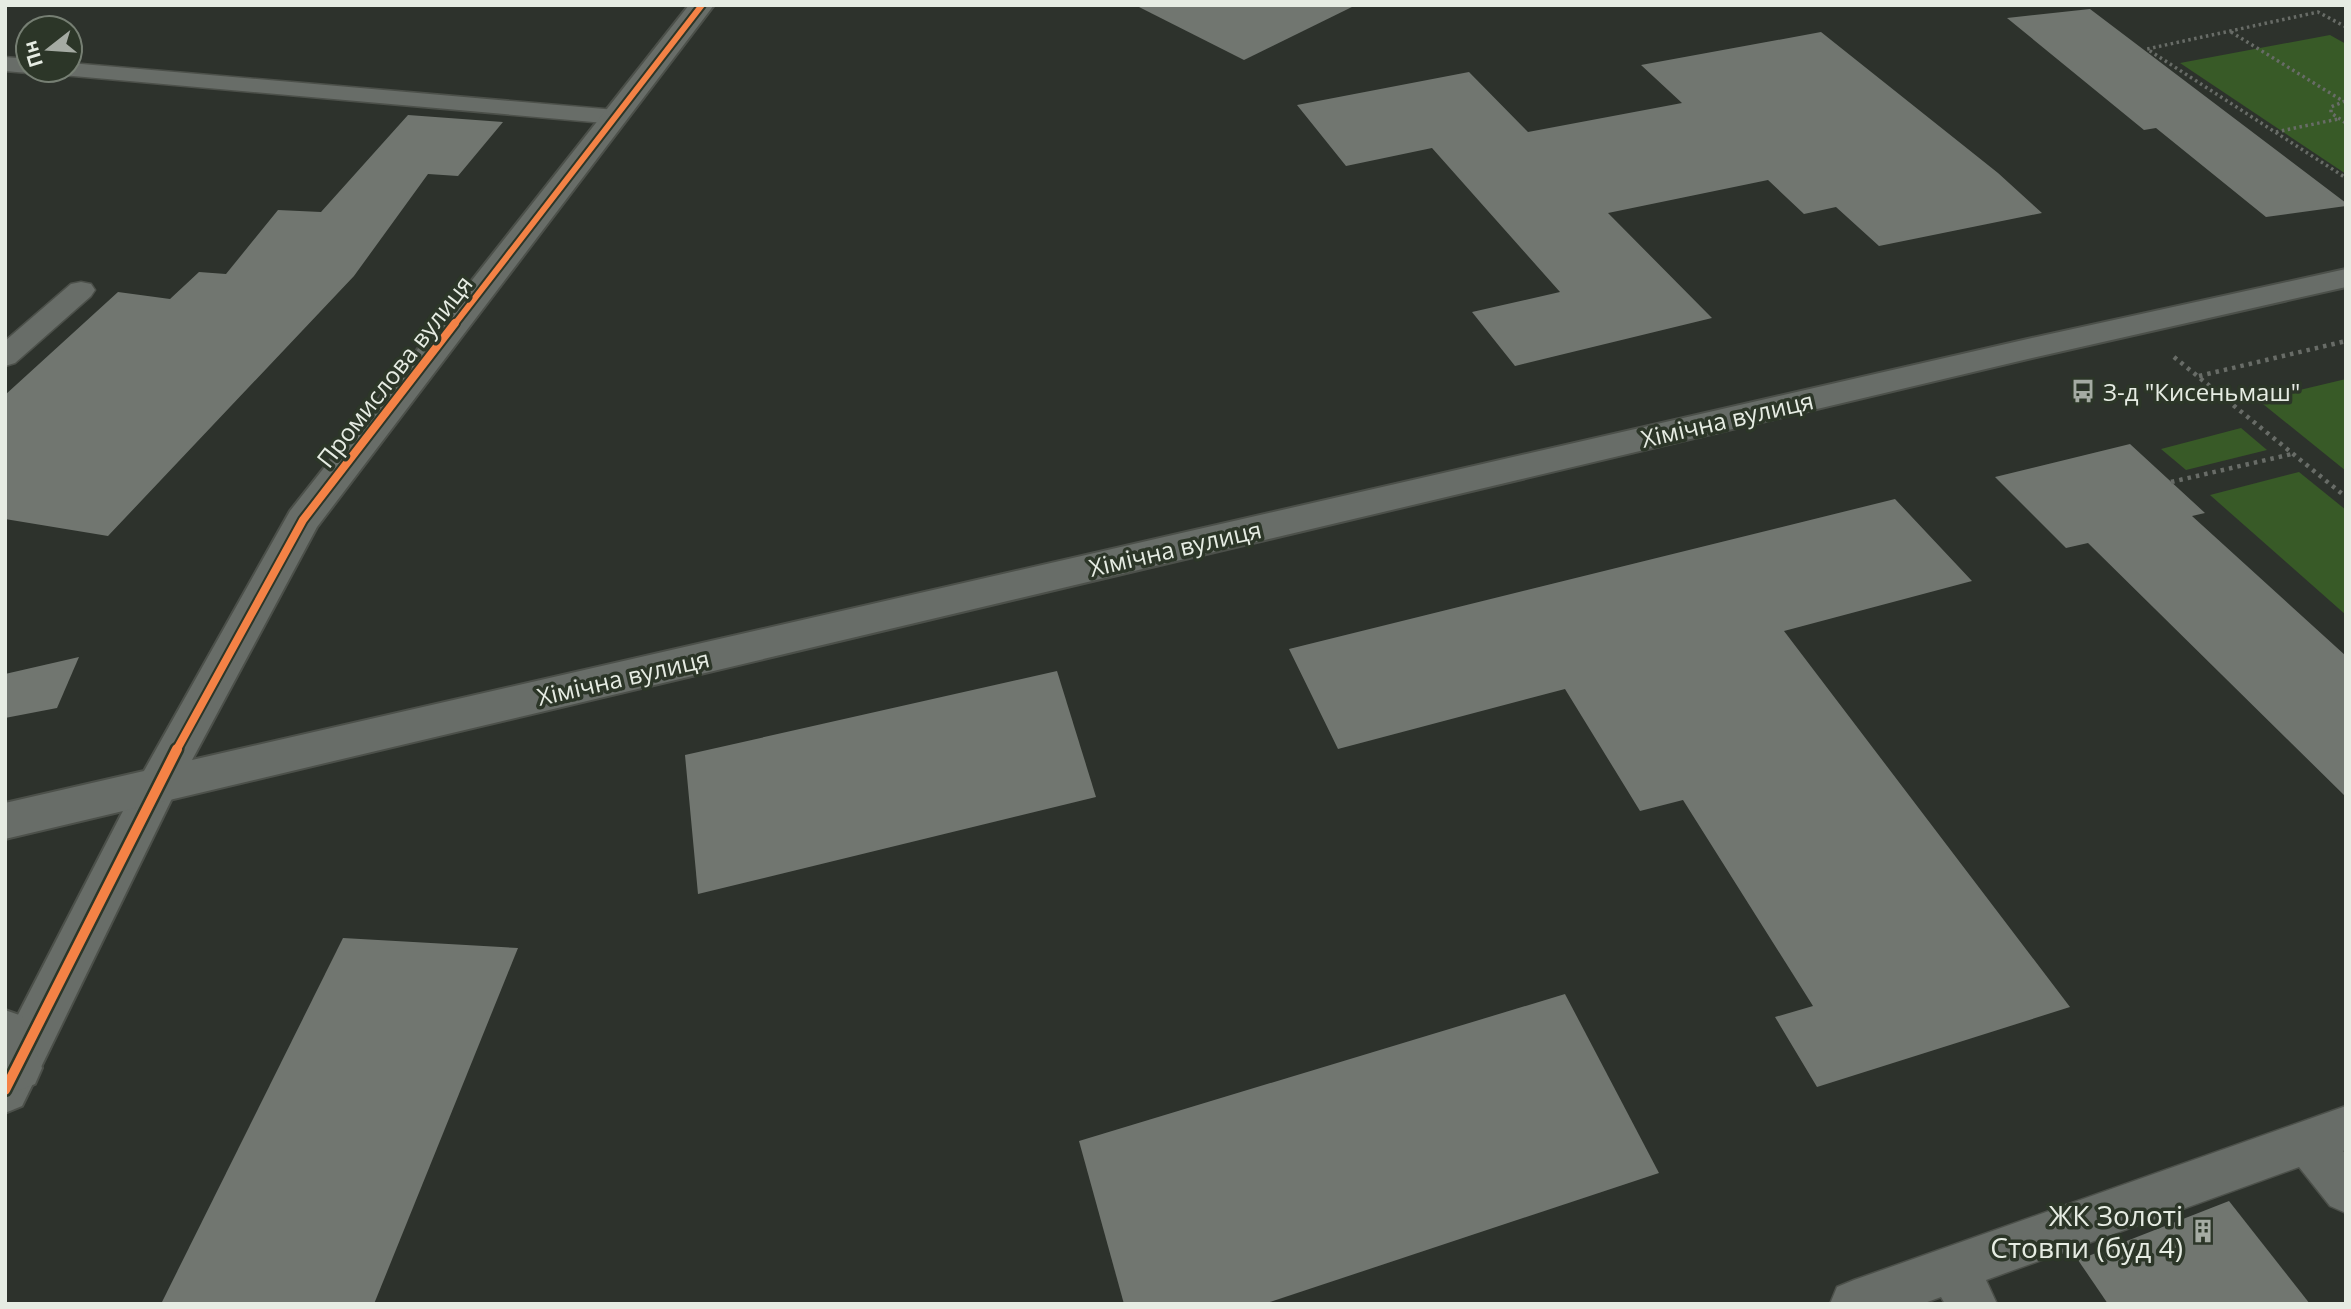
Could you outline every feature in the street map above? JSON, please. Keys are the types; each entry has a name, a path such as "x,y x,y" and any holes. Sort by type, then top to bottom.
{"main road":[{"name":"Промислова вулиця","path":"9,1063 303,520 702,5"},
{"name":"Хімічна вулиця","path":"5,821 2346,278"}],"lane":[{"path":"84,71 616,117"},
{"path":"5,357 81,290"},
{"path":"1854,1304 1962,1286 2326,1135 2346,1190"}],"path":[{"path":"2346,27 2318,12 2147,49 2346,178"},
{"path":"2230,32 2345,101"},
{"path":"2345,101 2331,107 2332,113 2346,123"},
{"path":"2275,132 2337,118"},
{"path":"2135,326 2346,497"},
{"path":"2198,376 2346,341"},
{"path":"2171,482 2293,454"}],"green space":[{"path":"2330,35 2346,44 2346,174 2180,63"},
{"path":"2346,379 2346,471 2258,400"},
{"path":"2241,428 2267,450 2186,470 2161,449"},
{"path":"2299,472 2346,510 2346,615 2210,495"}],"building":[{"path":"1135,5 1356,5 1244,60"},
{"path":"2090,9 2346,203 2346,206 2266,217 2156,128 2144,130 2007,18"},
{"path":"1821,32 1998,173 2042,213 1879,246 1836,207 1804,214 1768,180 1608,213 1712,318 1515,366 1472,312 1560,292 1432,148 1346,166 1297,105 1469,72 1528,132 1682,103 1641,65"},
{"path":"408,115 503,122 458,176 428,174 354,276 108,536 5,519 5,395 118,292 170,299 199,272 226,274 278,210 321,212"},
{"path":"2130,444 2205,513 2192,516 2346,656 2346,797 2088,543 2066,548 1995,477"},
{"path":"1895,499 1972,581 1784,631 2070,1007 1817,1087 1775,1017 1813,1006 1683,800 1640,811 1565,689 1338,749 1289,649"},
{"path":"79,657 57,708 5,718 5,674"},
{"path":"1057,671 1096,797 698,894 685,755"},
{"path":"343,938 518,948 374,1304 161,1304"},
{"path":"1565,994 1659,1173 1264,1304 1124,1304 1079,1141"},
{"name":"ЖК Золоті Стовпи (буд 4)","path":"2229,1201 2310,1304 2108,1304 2078,1260"}],"cycle path":[{"path":"5,1090 157,786 303,520 702,5"}],"place":[{"name":"З-д \"Кисеньмаш\"","path":"2083,391"},
{"name":"ЖК Золоті Стовпи (буд 4)","path":"2203,1231"}]}
